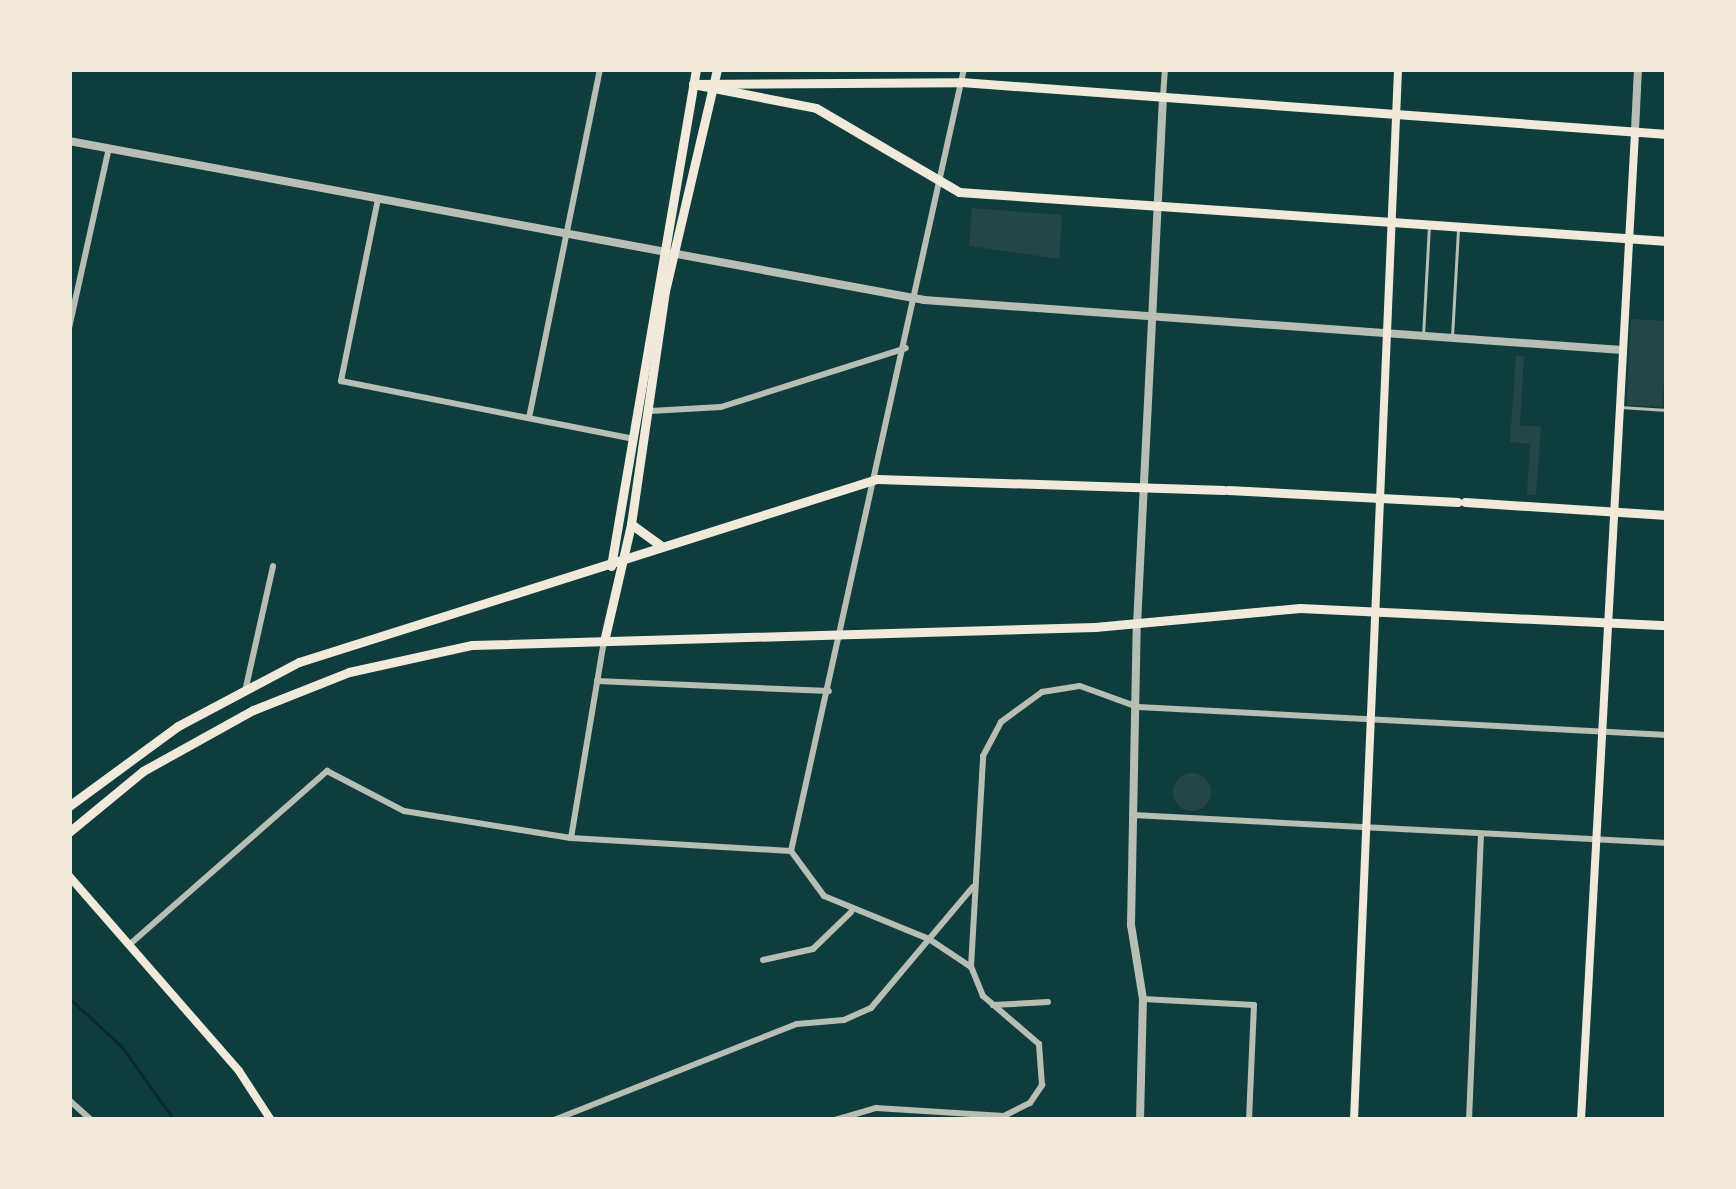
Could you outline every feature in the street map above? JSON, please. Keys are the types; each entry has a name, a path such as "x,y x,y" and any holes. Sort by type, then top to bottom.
{"main road":[{"path":"615,560 631,524 696,69"},
{"path":"1354,1120 1399,69"},
{"path":"692,84 716,74 835,87 961,82 1667,134"},
{"path":"605,638 630,438 667,256 716,74"},
{"path":"692,84 711,93 790,100 831,116 959,192 1667,242"},
{"path":"831,116 835,87"},
{"path":"1581,1120 1635,130"},
{"path":"69,806 246,687 362,639 877,479 1226,490 1667,514"},
{"path":"631,524 662,546"},
{"path":"69,832 175,751 312,685 448,649 605,638 1137,625 1277,609 1667,626"},
{"path":"69,876 271,1120"}],"street":[{"path":"529,418 600,69"},
{"path":"835,1120 876,1108 1004,1116 1023,1108 1042,1085 1043,1051 1024,1025 993,1005 971,967 929,939 851,912 811,884 791,851 906,348 964,69"},
{"path":"1140,1120 1143,999 1131,925 1137,625 1165,69"},
{"path":"1635,130 1638,69"},
{"path":"69,141 667,256 917,298 1622,350"},
{"path":"71,328 109,148"},
{"path":"378,199 341,381 630,438"},
{"path":"645,411 722,407 906,348"},
{"path":"246,687 272,596 273,566"},
{"path":"571,838 605,638"},
{"path":"597,681 829,691"},
{"path":"971,967 983,756 995,728 1024,702 1080,686 1138,707 1667,735"},
{"path":"129,946 327,771 404,811 571,838 791,851"},
{"path":"1133,815 1667,843"},
{"path":"1468,1120 1481,834"},
{"path":"554,1120 797,1024 856,1016 891,992 975,885"},
{"path":"763,960 813,949 851,912"},
{"path":"1143,999 1255,1005 1249,1120"},
{"path":"993,1005 1048,1002"},
{"path":"69,1100 91,1120"}],"lane":[{"path":"1423,338 1429,226"},
{"path":"1452,339 1458,228"},
{"path":"1619,407 1667,410"}],"shaded area":[{"path":"972,208 1062,215 1059,259 969,246"},
{"path":"1631,319 1667,321 1662,407 1626,405"},
{"path":"1516,356 1524,356 1520,425 1541,427 1536,495 1527,495 1530,444 1510,442"},
{"path":"1192,773 1205,779 1211,792 1205,805 1192,811 1179,805 1173,792 1179,779"}],"waterway":[{"path":"69,998 121,1046 174,1120"}]}
